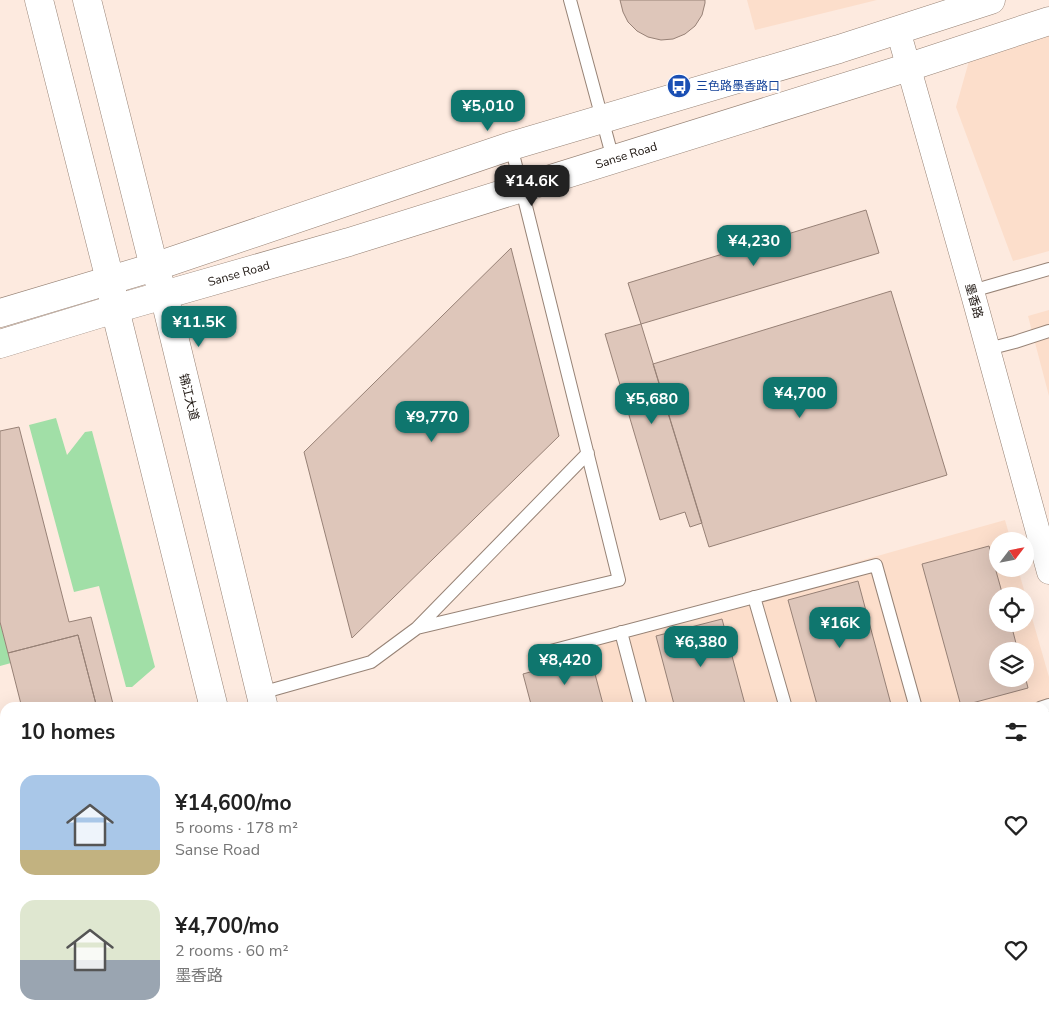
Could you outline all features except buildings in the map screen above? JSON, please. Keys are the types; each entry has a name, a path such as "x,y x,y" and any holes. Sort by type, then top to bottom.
{"street":[{"path":"39,0 110,280 213,702"},
{"name":"锦江大道","path":"87,0 154,267 164,295 263,700"},
{"path":"0,313 154,267 511,146 839,49 991,0"},
{"name":"Sanse Road","path":"0,344 349,242 909,67 1049,21"},
{"name":"墨香路","path":"898,30 1049,572"}],"lane":[{"path":"570,0 613,159"},
{"path":"417,628 620,580 511,146"},
{"path":"972,291 1049,269"},
{"path":"988,349 1049,331"},
{"path":"263,700 371,662 417,628 588,453"},
{"path":"547,652 876,565 914,702"},
{"path":"754,597 784,702"},
{"path":"621,632 639,702"}],"shaded area":[{"path":"747,0 877,0 755,30"},
{"path":"1049,35 1049,251 1013,261 956,107 969,61"},
{"path":"1049,310 1049,396 1028,316"},
{"path":"1005,520 1008,532 989,532 989,578 1021,578 1023,587 989,587 989,632 1034,632 1034,625 1049,677 1049,702 537,702 526,655"}],"green space":[{"path":"56,418 67,455 85,432 92,431 155,667 132,687 126,687 99,586 74,592 29,425"},
{"path":"0,622 11,663 0,666"}],"place":[{"name":"三色路墨香路口","path":"679,86"}]}
